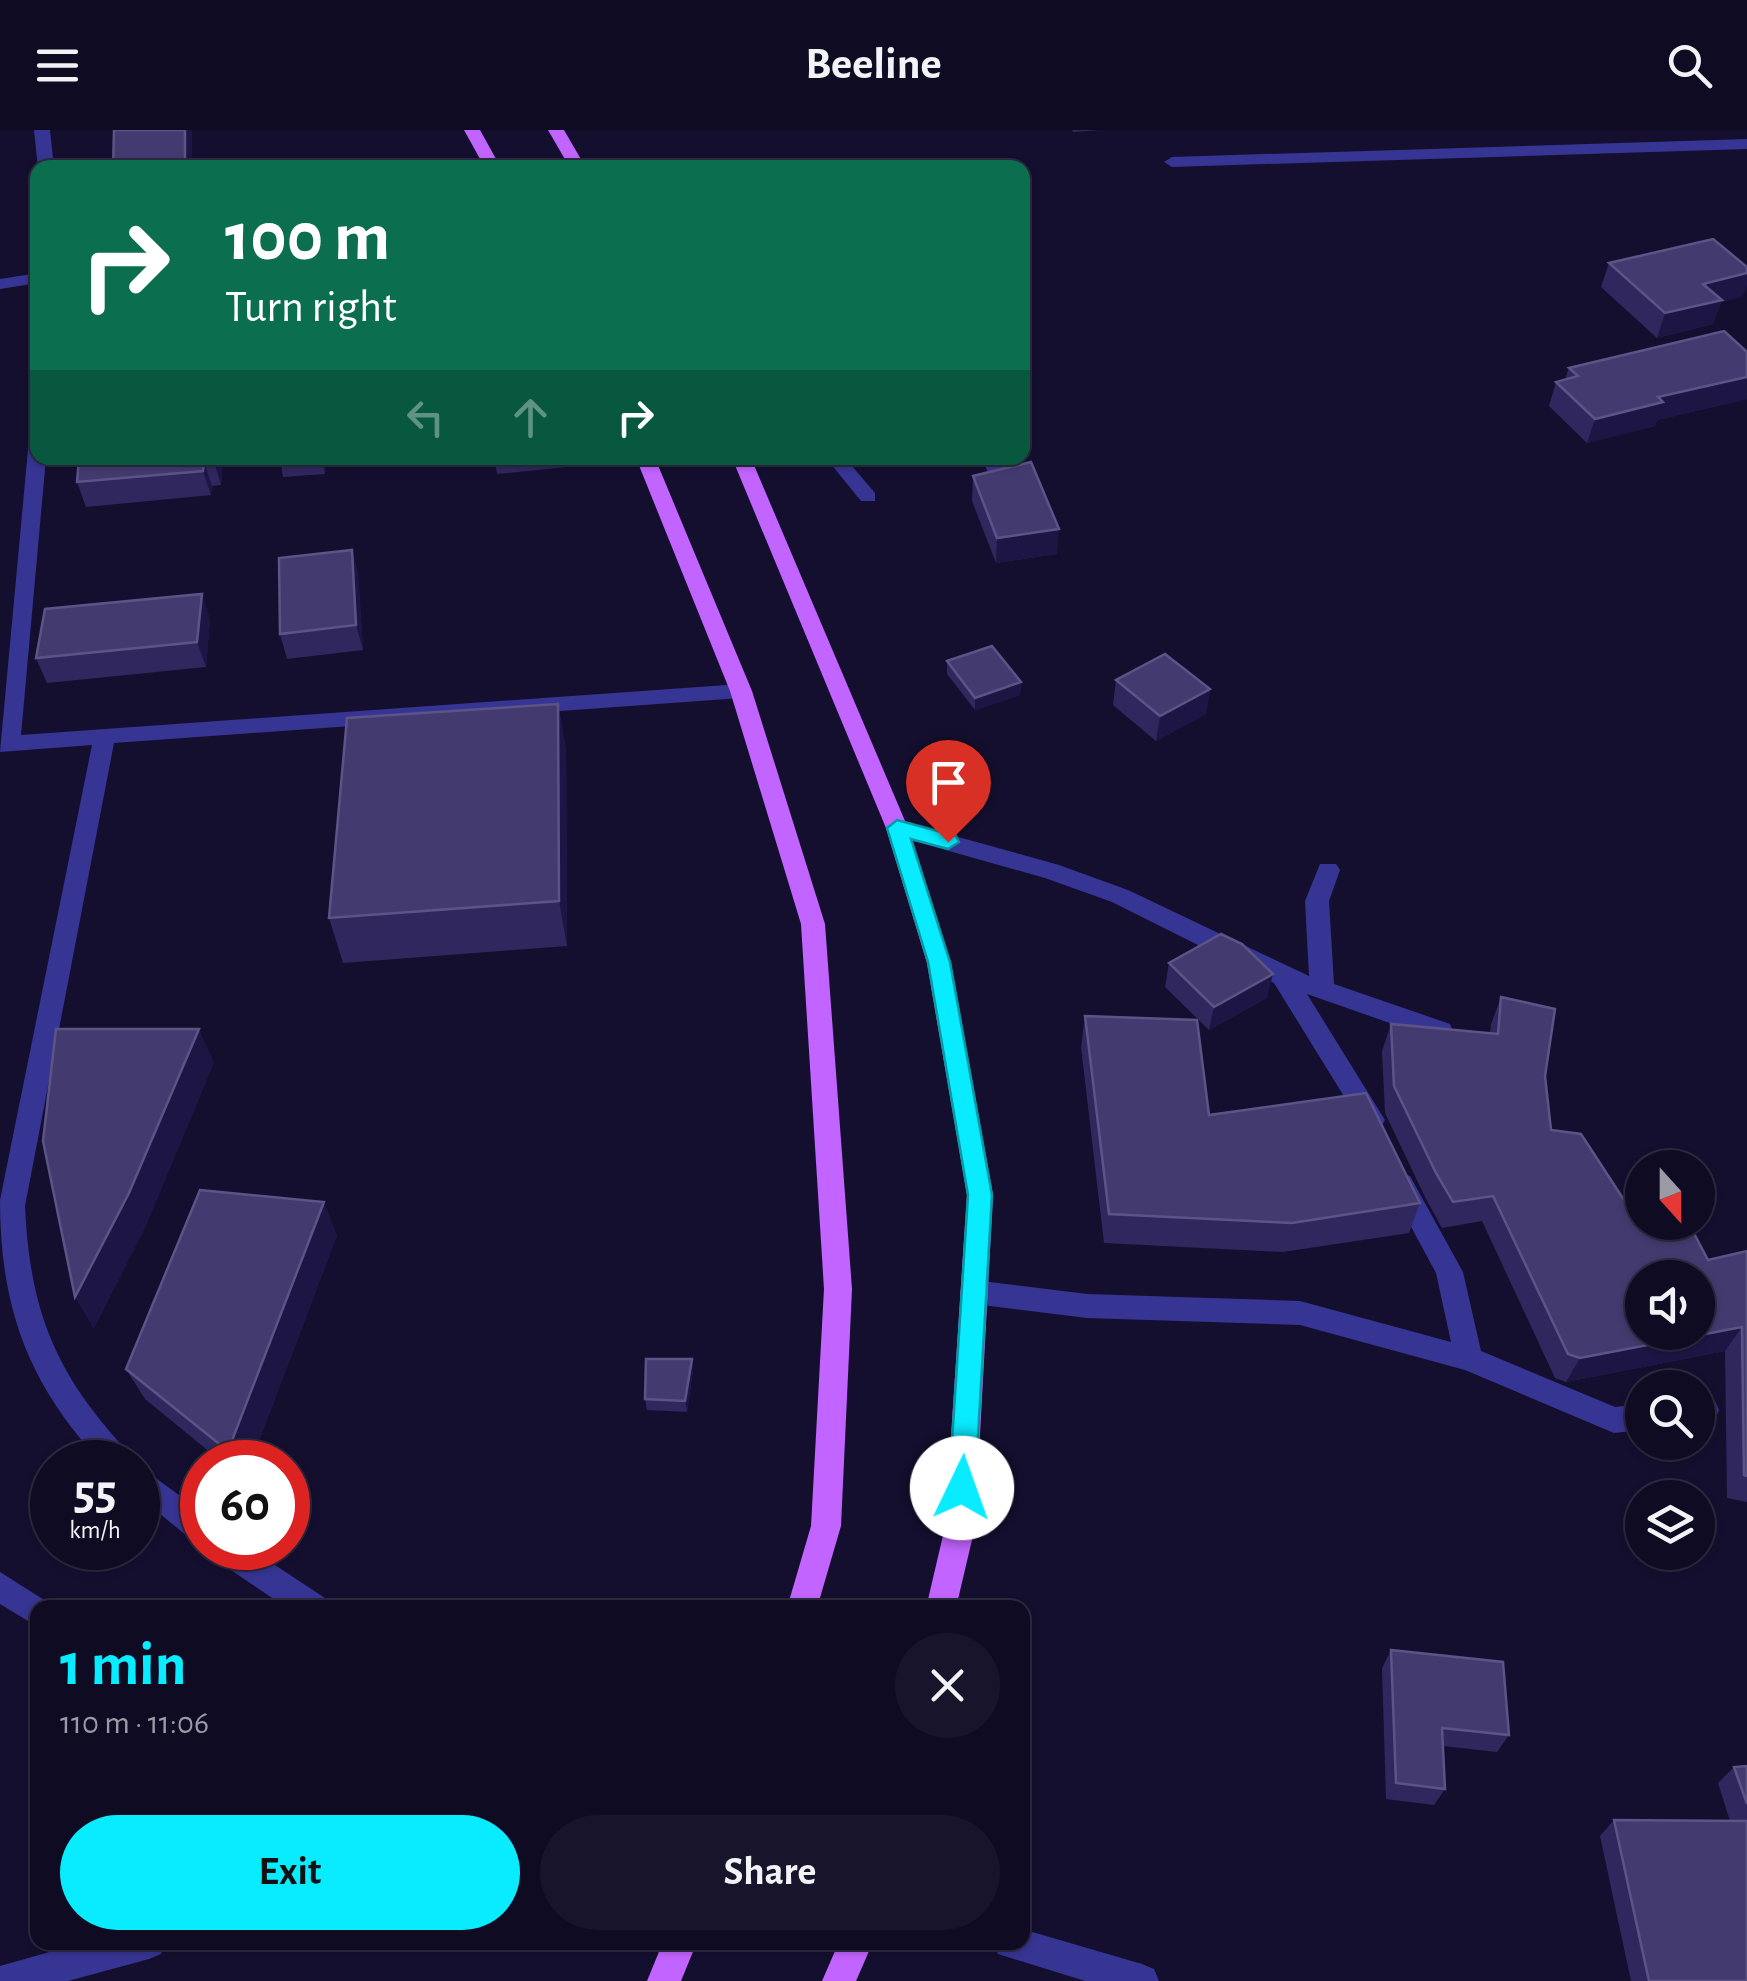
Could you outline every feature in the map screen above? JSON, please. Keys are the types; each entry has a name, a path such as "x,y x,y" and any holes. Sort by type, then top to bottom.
{"main road":[{"path":"472,130 489,160"},
{"path":"556,130 573,160"},
{"path":"648,465 740,691 812,924 837,1270 826,1526 804,1600"},
{"path":"751,465 897,828 939,962 980,1195 960,1527 943,1600"},
{"path":"664,1981 677,1950"},
{"path":"839,1981 853,1950"}],"street":[{"path":"42,130 45,160"},
{"path":"1739,130 1747,142"},
{"path":"1172,162 1747,142"},
{"path":"0,284 30,279"},
{"path":"35,465 4,744 740,691"},
{"path":"841,465 868,496"},
{"path":"994,465 1002,486"},
{"path":"97,1440 56,1389 29,1330 12,1253 12,1206 106,734"},
{"path":"897,828 1051,871 1120,896 1283,976 1442,1031"},
{"path":"1322,990 1317,901 1328,870"},
{"path":"1283,976 1367,1110 1412,1207 1449,1272 1469,1360"},
{"path":"974,1292 1087,1306 1300,1313 1469,1360 1614,1420 1625,1419"},
{"path":"160,1496 180,1512"},
{"path":"257,1570 302,1600"},
{"path":"0,1586 30,1607"},
{"path":"1030,1948 1142,1981"},
{"path":"5,1981 119,1950"}],"building":[{"path":"114,130 185,130 185,160 113,160"},
{"path":"1713,239 1747,267 1747,273 1703,284 1722,300 1665,313 1609,263"},
{"path":"1724,331 1747,352 1747,377 1658,397 1663,402 1595,419 1556,382 1578,376 1569,368"},
{"path":"1030,462 1059,529 997,538 973,476"},
{"path":"78,465 204,465 203,471 77,482"},
{"path":"352,550 356,625 280,634 279,558"},
{"path":"202,594 197,642 36,658 45,609"},
{"path":"992,646 1021,682 975,698 947,661"},
{"path":"1165,654 1210,689 1160,716 1116,680"},
{"path":"558,704 559,901 329,918 347,718"},
{"path":"1221,934 1242,944 1273,974 1214,1007 1169,963"},
{"path":"1501,997 1555,1009 1545,1076 1551,1130 1581,1134 1625,1202 1625,1240 1697,1240 1708,1260 1625,1260 1625,1349 1580,1358 1568,1354 1493,1196 1453,1202 1394,1086 1391,1024 1498,1034"},
{"path":"1085,1016 1197,1020 1209,1115 1366,1093 1420,1203 1292,1223 1109,1214"},
{"path":"56,1029 199,1029 129,1193 75,1297 43,1141"},
{"path":"200,1190 324,1202 232,1440 214,1440 126,1369"},
{"path":"1747,1251 1747,1476 1744,1475 1742,1327 1715,1332 1715,1260 1708,1260"},
{"path":"646,1359 692,1359 685,1401 645,1399"},
{"path":"1391,1650 1503,1662 1509,1735 1442,1728 1445,1789 1396,1783"},
{"path":"1747,1766 1747,1804 1734,1767"},
{"path":"1614,1820 1747,1821 1747,1981 1649,1981"}],"route":[{"path":"948,842 897,828 939,962 980,1195 962,1488"}]}
